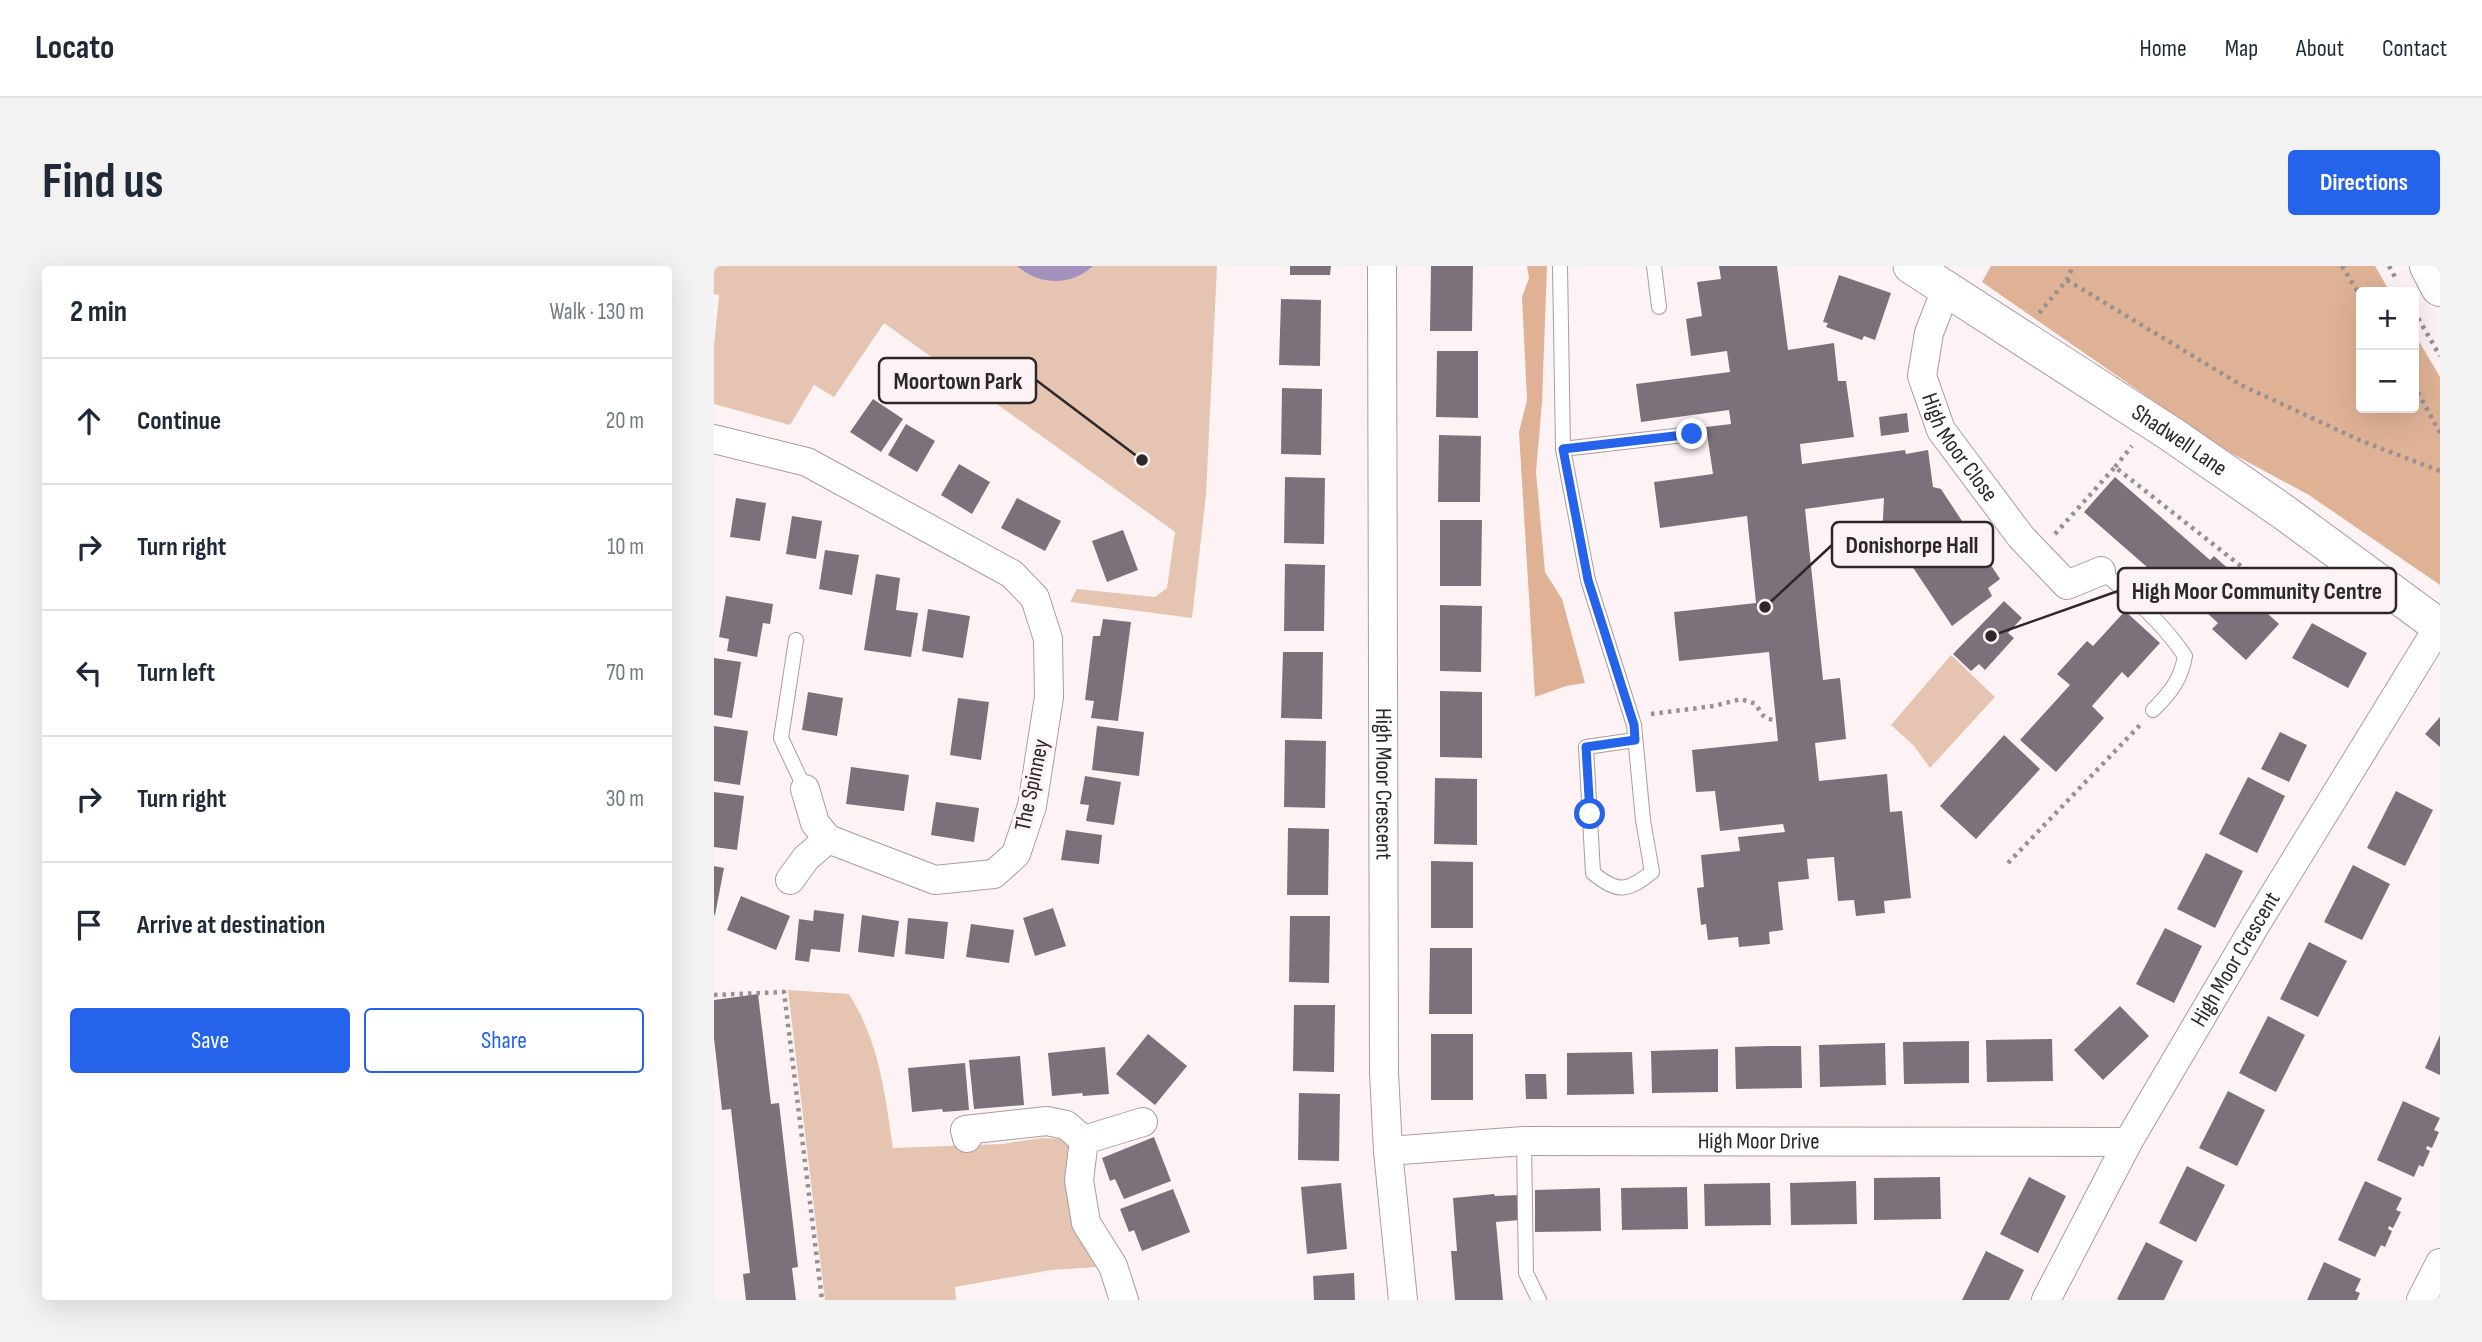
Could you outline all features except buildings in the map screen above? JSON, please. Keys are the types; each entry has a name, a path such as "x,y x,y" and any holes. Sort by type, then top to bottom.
{"highway":[{"path":"2429,266 2440,287"}],"street":[{"name":"High Moor Crescent","path":"1382,266 1384,1072 1388,1151 1403,1300"},
{"name":"Shadwell Lane","path":"1912,266 2182,441 2439,626"},
{"name":"High Moor Close","path":"1945,289 1929,333 1922,376 1941,430 1993,501 2067,585 2101,571"},
{"name":"The Spinney","path":"714,439 807,462 1045,592 1049,697 1032,806 1016,854 994,874 935,880 828,839"},
{"name":"High Moor Crescent","path":"2046,1300 2128,1142 2258,921 2439,626"},
{"path":"790,880 806,858 828,839 815,824 805,789"},
{"path":"967,1138 965,1130 1047,1122 1066,1125 1084,1140"},
{"path":"1084,1140 1143,1122"},
{"path":"1084,1140 1079,1180 1086,1223 1113,1266 1124,1300"},
{"name":"High Moor Drive","path":"1388,1151 1524,1141 2128,1142"},
{"path":"2421,1300 2440,1263"}],"lane":[{"path":"1560,266 1563,449 1588,580 1631,716 1635,740 1643,820 1652,872 1632,887 1610,887 1593,873 1586,747 1635,740"},
{"path":"1654,266 1659,307"},
{"path":"1563,449 1692,434"},
{"path":"2101,571 2135,599 2173,639 2185,656 2182,673 2174,689 2153,710"},
{"path":"796,640 781,738 805,789"},
{"path":"1524,1141 1526,1273 1539,1300"}],"path":[{"path":"2019,337 2067,281 2073,266"},
{"path":"2342,266 2356,289"},
{"path":"2067,281 2241,385 2359,440 2440,471"},
{"path":"2419,319 2440,356"},
{"path":"2419,395 2440,433"},
{"path":"2037,554 2136,440"},
{"path":"2115,467 2289,604"},
{"path":"1631,716 1714,706 1741,699 1756,704 1766,719 1776,720"},
{"path":"2008,863 2153,710"},
{"path":"714,995 784,992 822,1300"}],"shaded area":[{"path":"714,266 1217,266 1206,495 1192,618 1070,602 1077,589 1155,597 1167,588 1175,532 884,323 834,397 814,385 790,425 714,404 714,346 719,295 714,294"},
{"path":"1017,266 1093,266 1075,277 1055,281 1035,277"},
{"path":"1527,266 1547,266 1542,402 1536,472 1545,572 1562,599 1585,683 1566,686 1535,697 1519,432 1527,400 1522,297 1529,278"},
{"path":"1991,266 2375,266 2387,287 2356,287 2356,413 2419,413 2419,341 2440,377 2440,585 2309,495 2220,447 1982,282"},
{"path":"1951,655 1995,697 1930,768 1914,746 1891,725"},
{"path":"788,990 849,994 874,1049 893,1148 1001,1144 1042,1138 1084,1140 1079,1180 1113,1266 1051,1270 955,1287 956,1300 825,1300"}],"place":[{"name":"Moortown Park","path":"1142,460"},
{"name":"Donishorpe Hall","path":"1765,607"},
{"name":"High Moor Community Centre","path":"1991,636"}],"route":[{"path":"1590,814 1586,747 1635,740 1634,725 1588,580 1563,449 1692,434"}]}
